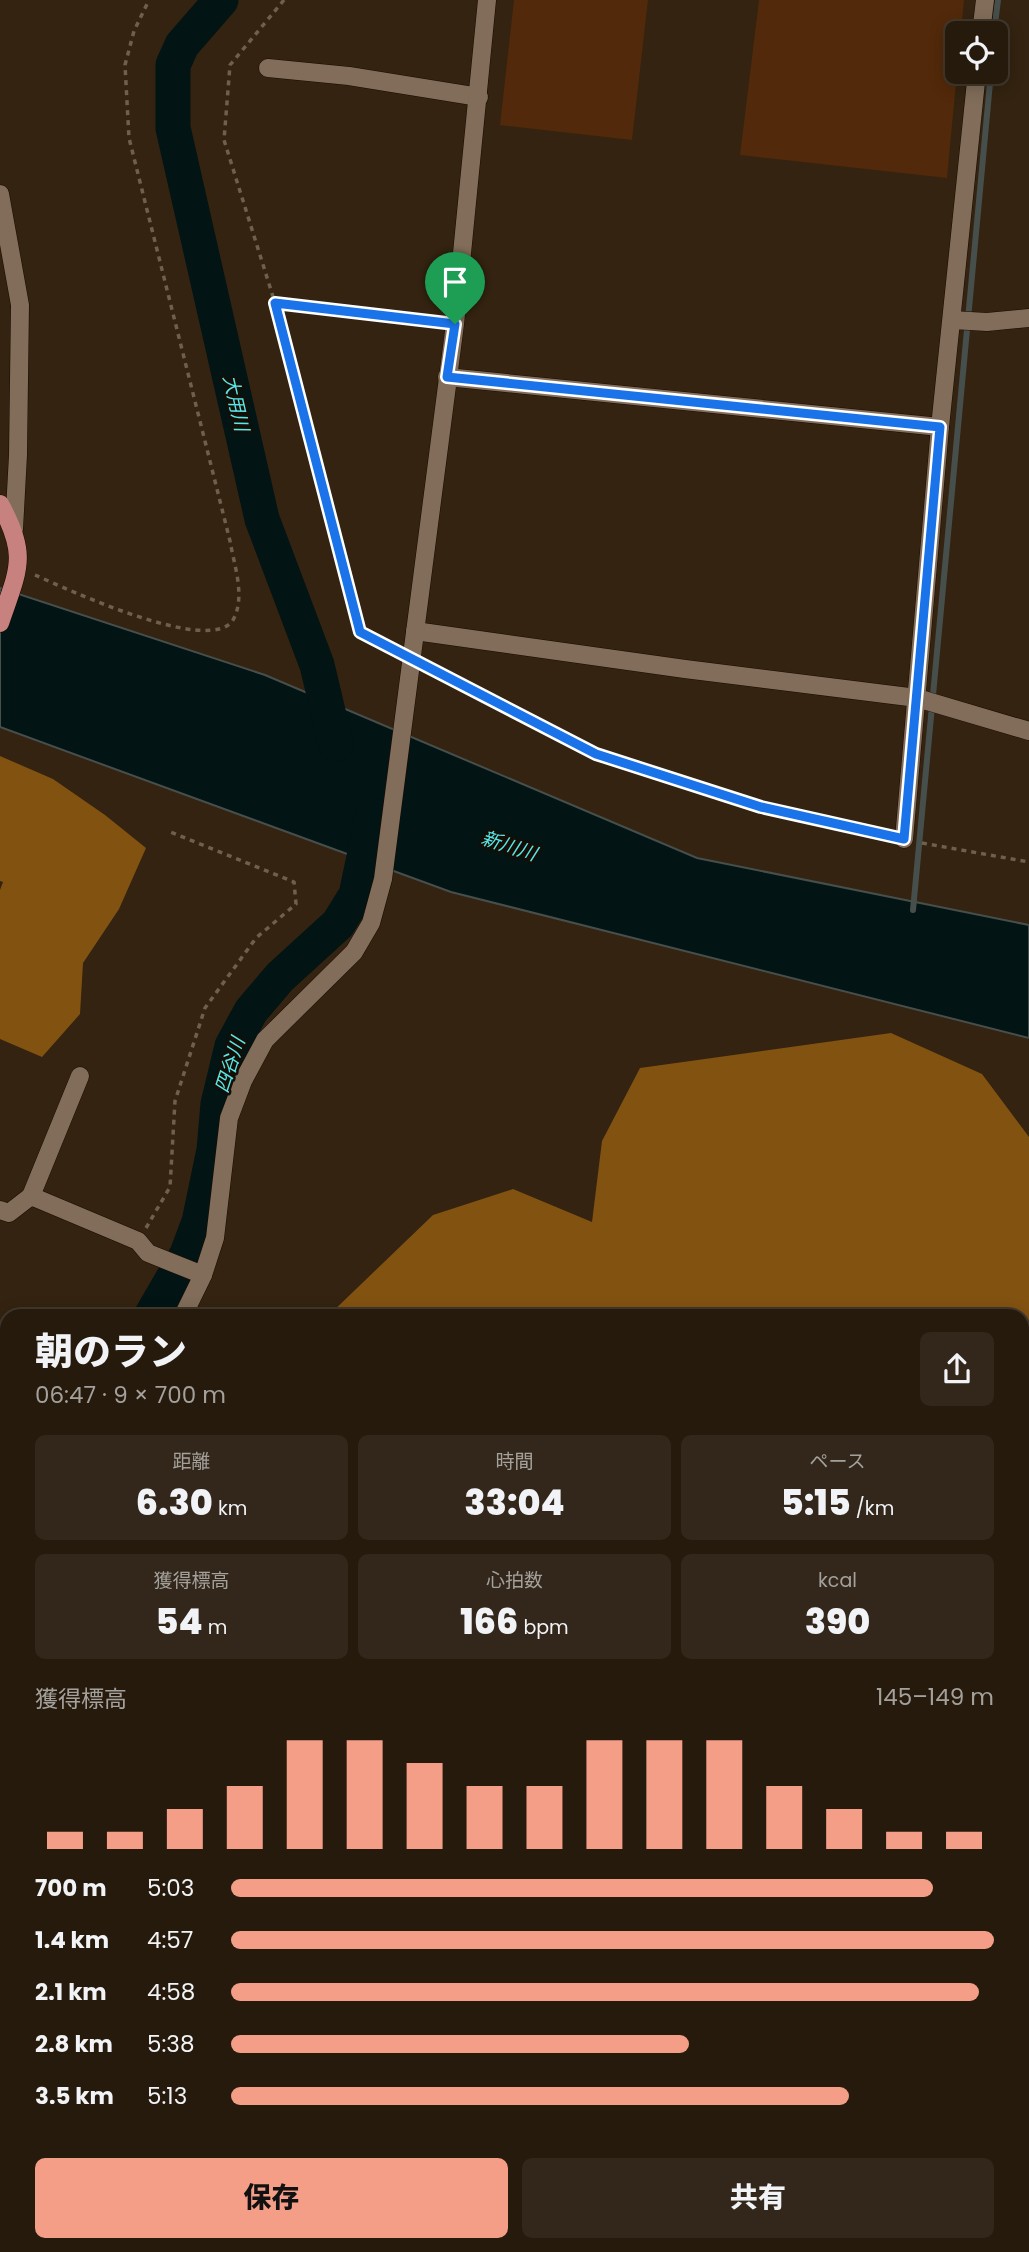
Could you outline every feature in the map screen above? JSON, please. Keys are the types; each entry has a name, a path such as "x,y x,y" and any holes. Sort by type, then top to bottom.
{"main road":[{"path":"0,504 14,529 20,555 0,623"}],"street":[{"path":"185,1309 195,1272 215,1238 229,1118 243,1081 265,1040 354,953 371,923 383,879 455,324 487,0"},
{"path":"982,21 985,0"},
{"path":"268,68 349,76 479,97"},
{"path":"904,839 940,427 976,84"},
{"path":"0,194 20,305 14,529"},
{"path":"951,320 987,322 1029,318"},
{"path":"447,377 940,427"},
{"path":"415,631 917,698 1029,731"},
{"path":"0,1210 9,1213 31,1196 80,1076"},
{"path":"31,1196 195,1272"}],"path":[{"path":"17,571 118,610 187,630 213,632 231,622 240,602 230,541 130,138 125,65 134,31 149,0"},
{"path":"284,0 230,65 224,140 275,303 360,632 596,754 761,807 904,839"},
{"path":"275,303 455,324"},
{"path":"143,1247 170,1187 176,1101 205,1008 256,938 296,904 295,882 168,831"},
{"path":"927,844 1029,862"}],"shaded area":[{"path":"0,756 53,779 146,848 119,909 83,963 80,1014 42,1057 0,1039 0,890 3,882 0,881"},
{"path":"891,1033 982,1074 1029,1137 1029,1309 335,1309 433,1215 513,1189 592,1222 602,1141 640,1068"}],"water":[{"name":"新川川","path":"0,588 265,675 697,858 1029,925 1029,1038 451,892 0,727"}],"building":[{"path":"514,0 648,0 632,140 500,125"},
{"path":"759,0 964,0 962,21 945,21 945,84 956,84 947,178 740,155"}],"waterway":[{"name":"大用川","path":"221,0 182,45 173,65 173,128 262,519 317,665 336,745"},
{"path":"995,21 998,0"},
{"path":"913,910 990,84"},
{"name":"四谷川","path":"155,1309 187,1254 199,1222 214,1150 218,1104 232,1046 251,1011 280,977 338,924 356,895 373,814"}],"route":[{"path":"275,303 455,324 447,377 940,427 904,839 761,807 596,754 360,632 275,303"}]}
